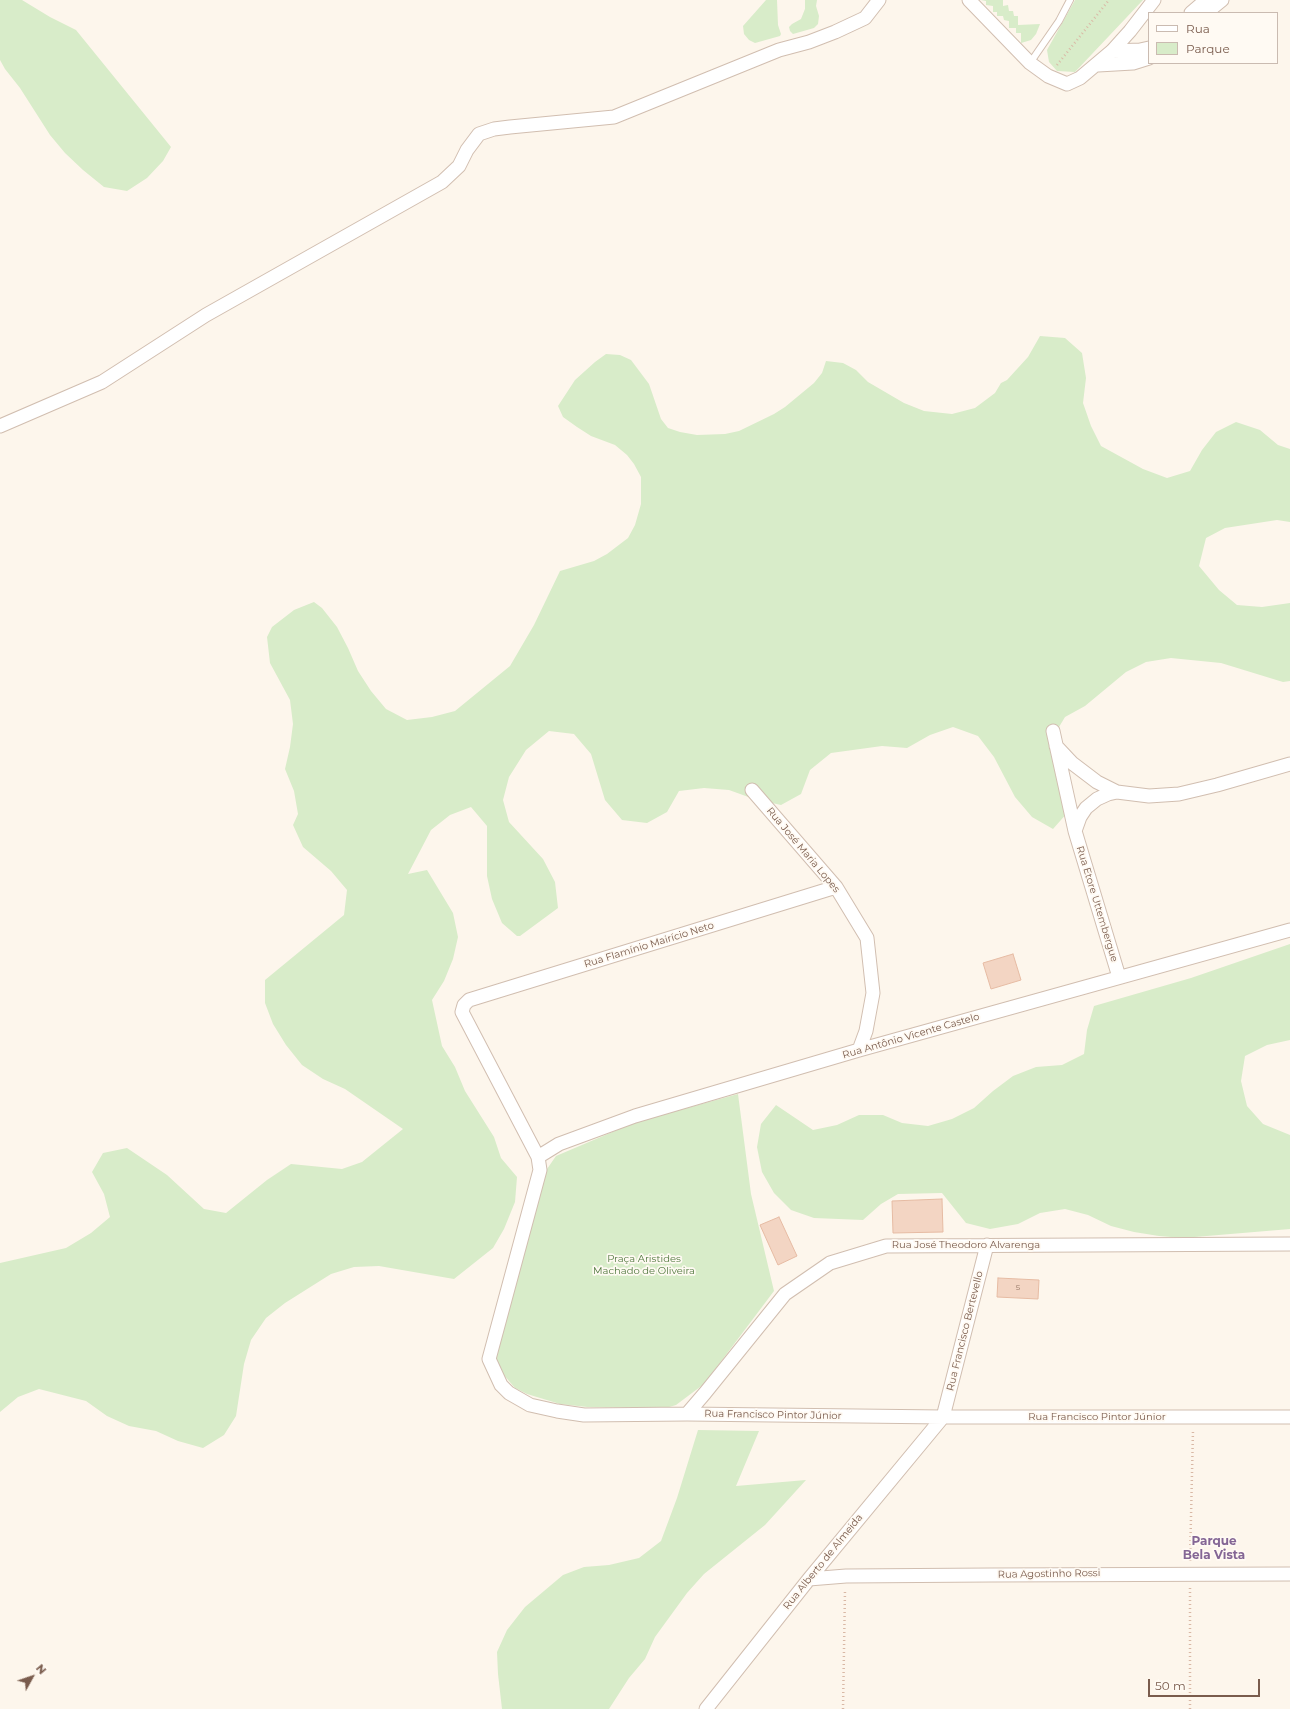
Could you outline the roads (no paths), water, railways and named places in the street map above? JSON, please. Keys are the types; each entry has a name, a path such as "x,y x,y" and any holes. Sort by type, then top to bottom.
{"street":[{"path":"0,426 102,382 206,315 442,182 459,166 467,150 479,134 494,129 614,117 779,50 809,42 835,32 865,18 879,0"},
{"path":"969,0 1030,63 1048,76 1067,84 1080,78 1098,65 1130,31 1154,0"},
{"path":"1192,12 1206,0"},
{"path":"1207,12 1222,0"},
{"path":"1112,51 1148,48"},
{"path":"1098,65 1133,63 1148,58"},
{"name":"Rua Etore Uttembergue","path":"1053,731 1075,831 1119,977"},
{"path":"1056,746 1072,763 1097,782 1117,792 1149,796 1178,794 1217,785 1290,764"},
{"name":"Rua José Maria Lopes","path":"752,790 836,887 867,938 873,993 866,1031 859,1050"},
{"path":"1075,831 1080,817 1086,808 1097,799 1117,792"},
{"name":"Rua Flamínio Mairício Neto","path":"538,1157 462,1012 464,1005 469,1000 836,887"},
{"name":"Rua Antônio Vicente Castelo","path":"538,1157 559,1144 635,1116 859,1050 1290,930"},
{"name":"Rua Francisco Pintor Júnior","path":"538,1157 540,1170 489,1359 498,1380 509,1393 530,1405 584,1415 687,1414 943,1417 1290,1417"},
{"name":"Rua José Theodoro Alvarenga","path":"687,1414 785,1294 830,1263 886,1246 1290,1244"},
{"name":"Rua Francisco Bertevello","path":"943,1417 987,1245"},
{"name":"Rua Alberto de Almeida","path":"706,1709 809,1578 943,1417"},
{"name":"Rua Agostinho Rossi","path":"809,1578 846,1576 1290,1574"}],"lane":[{"path":"1030,63 1059,21 1070,0"}],"district":[{"name":"Parque Bela Vista","path":"1214,1548"}],"park label":[{"name":"Praça Aristides Machado de Oliveira","path":"644,1264"}]}
